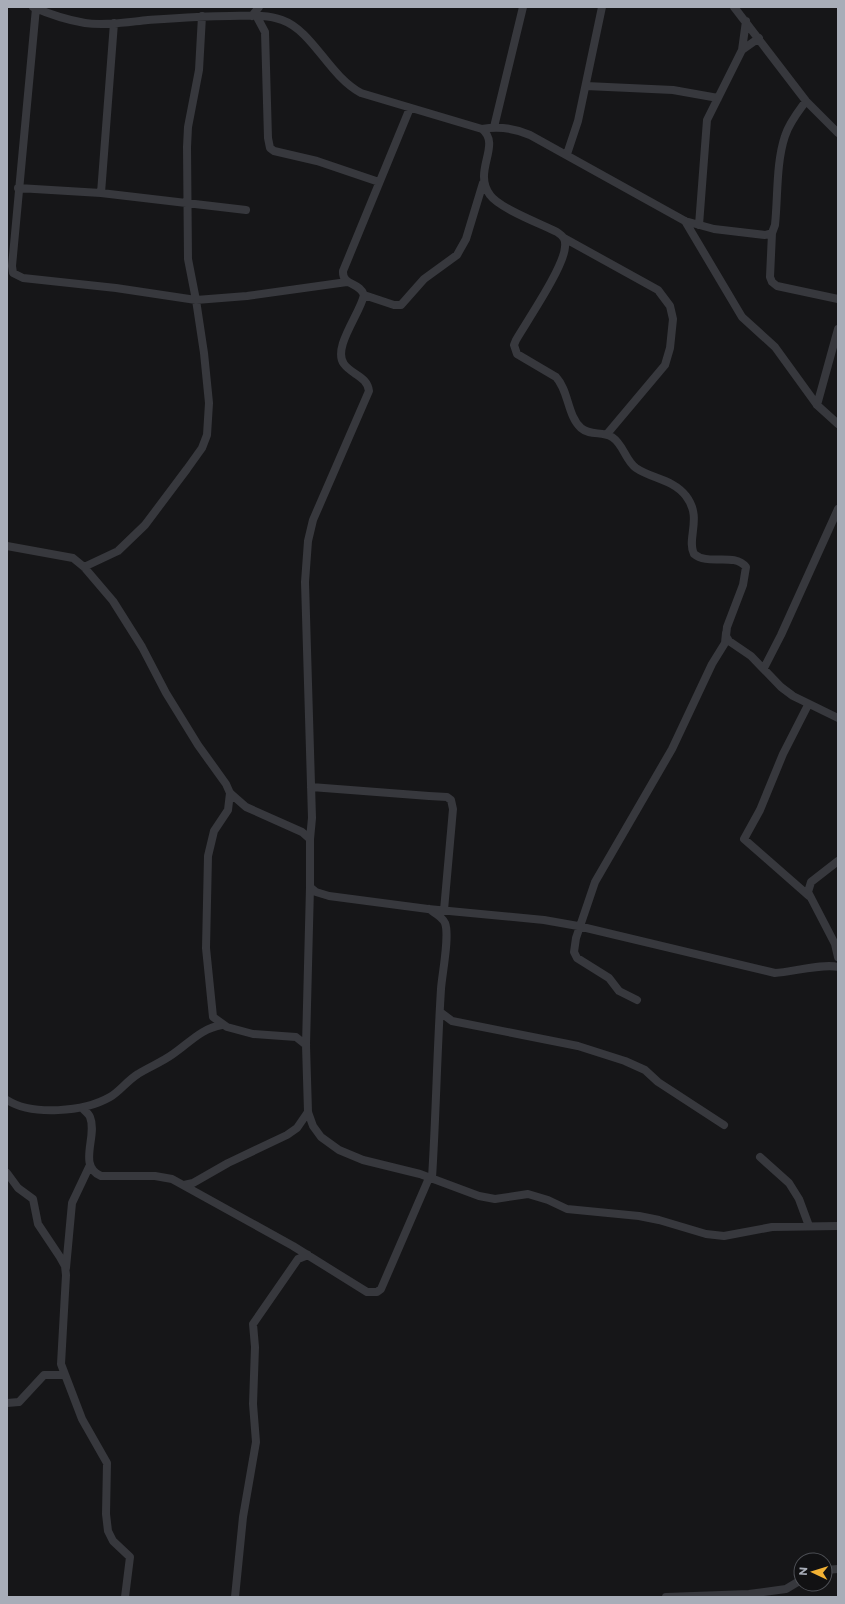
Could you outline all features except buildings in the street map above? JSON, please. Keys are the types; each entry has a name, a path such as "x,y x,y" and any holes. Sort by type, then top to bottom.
{"street":[{"path":"254,16 259,7"},
{"path":"494,127 523,7"},
{"path":"567,154 578,121 602,7"},
{"path":"734,7 806,101 838,133"},
{"path":"347,282 247,296 196,300 116,288 42,280 13,273 12,266 18,188 34,8 62,18 85,23 114,23 202,16 254,16 280,19 290,23 300,30 336,74 352,88 361,93 482,129 487,133 490,141 483,183 466,239 458,255 424,279 401,305 394,305 364,295 362,290 347,282 343,276 345,266 410,108"},
{"path":"84,567 108,557 125,546 145,525 202,448 207,435 209,403 196,300 188,260 187,203 188,127 199,70 202,16"},
{"path":"254,16 265,32 268,138 270,148 274,151 317,161 379,182"},
{"path":"699,225 707,120 742,50 746,21"},
{"path":"101,193 114,23"},
{"path":"742,50 759,38"},
{"path":"586,86 673,90 718,98"},
{"path":"806,101 794,117 785,136 780,161 775,225 772,233 770,276 772,282 777,286 838,299"},
{"path":"482,129 494,127 520,130 567,154 685,221 699,225 756,234 765,235 772,233"},
{"path":"483,183 489,194 495,200 557,232 564,238 658,290 670,306 673,319 670,348 665,365 607,434"},
{"path":"18,188 101,193 246,210"},
{"path":"685,221 742,317 774,347 817,405 838,424"},
{"path":"564,238 564,253 552,278 516,340 514,350 522,358 556,377 561,382 574,419 582,429 587,432 607,434 622,446 636,468 670,483 687,496 694,517 692,545 694,554 701,559 738,562 746,567 743,585 726,632 725,643 712,664 672,749 595,882 578,926 574,956 609,978 620,991 637,1000"},
{"path":"364,295 342,347 341,358 346,366 365,381 369,390 313,520 308,541 305,582 311,787 306,1045 308,1112 316,1130 321,1137 339,1150 363,1160 420,1174 479,1196 495,1199 528,1194 548,1200 567,1209 639,1216 659,1220 706,1234 724,1236 772,1226 838,1226"},
{"path":"817,405 838,329"},
{"path":"764,668 784,628 838,508"},
{"path":"7,546 74,558 84,567 117,608 142,647 166,693 230,794 246,807 302,832 310,839"},
{"path":"726,632 729,641 764,668 781,687 808,704 838,718"},
{"path":"808,704 783,754 760,810 744,839 809,896"},
{"path":"90,1166 95,1174 101,1176 155,1176 172,1179 308,1255 359,1288 368,1292 377,1292 380,1289 430,1178 436,1115 439,1026 446,941 445,923 448,911 453,809 451,800 447,798 311,787"},
{"path":"204,1031 213,1017 206,948 208,856 214,831 228,810 230,794"},
{"path":"838,862 811,882 808,888 809,896 834,944 838,957"},
{"path":"310,887 316,892 329,896 428,909 544,920 578,926 775,973 830,966 838,967"},
{"path":"428,909 440,917 445,923"},
{"path":"440,1012 448,1019 476,1027 578,1046 625,1061 645,1070 658,1082 724,1125"},
{"path":"213,1017 222,1025 253,1034 296,1037 306,1045"},
{"path":"439,1026 448,1019"},
{"path":"7,1100 17,1106 28,1109 50,1110 82,1108 112,1096 127,1081 171,1056 204,1031 222,1025"},
{"path":"82,1108 91,1118 90,1166 72,1203 66,1270 61,1360 65,1375 82,1419 107,1463 106,1514 108,1531 113,1541 130,1557 125,1597"},
{"path":"297,1128 308,1112"},
{"path":"184,1185 193,1183 297,1128 307,1127 316,1130"},
{"path":"760,1157 789,1183 799,1199 809,1226"},
{"path":"7,1173 18,1188 33,1199 38,1224 60,1257 66,1270"},
{"path":"236,1597 243,1517 256,1442 253,1404 253,1324 298,1260 308,1255"},
{"path":"7,1403 19,1402 44,1375 65,1375"},
{"path":"666,1597 749,1594 786,1589 793,1585"}]}
